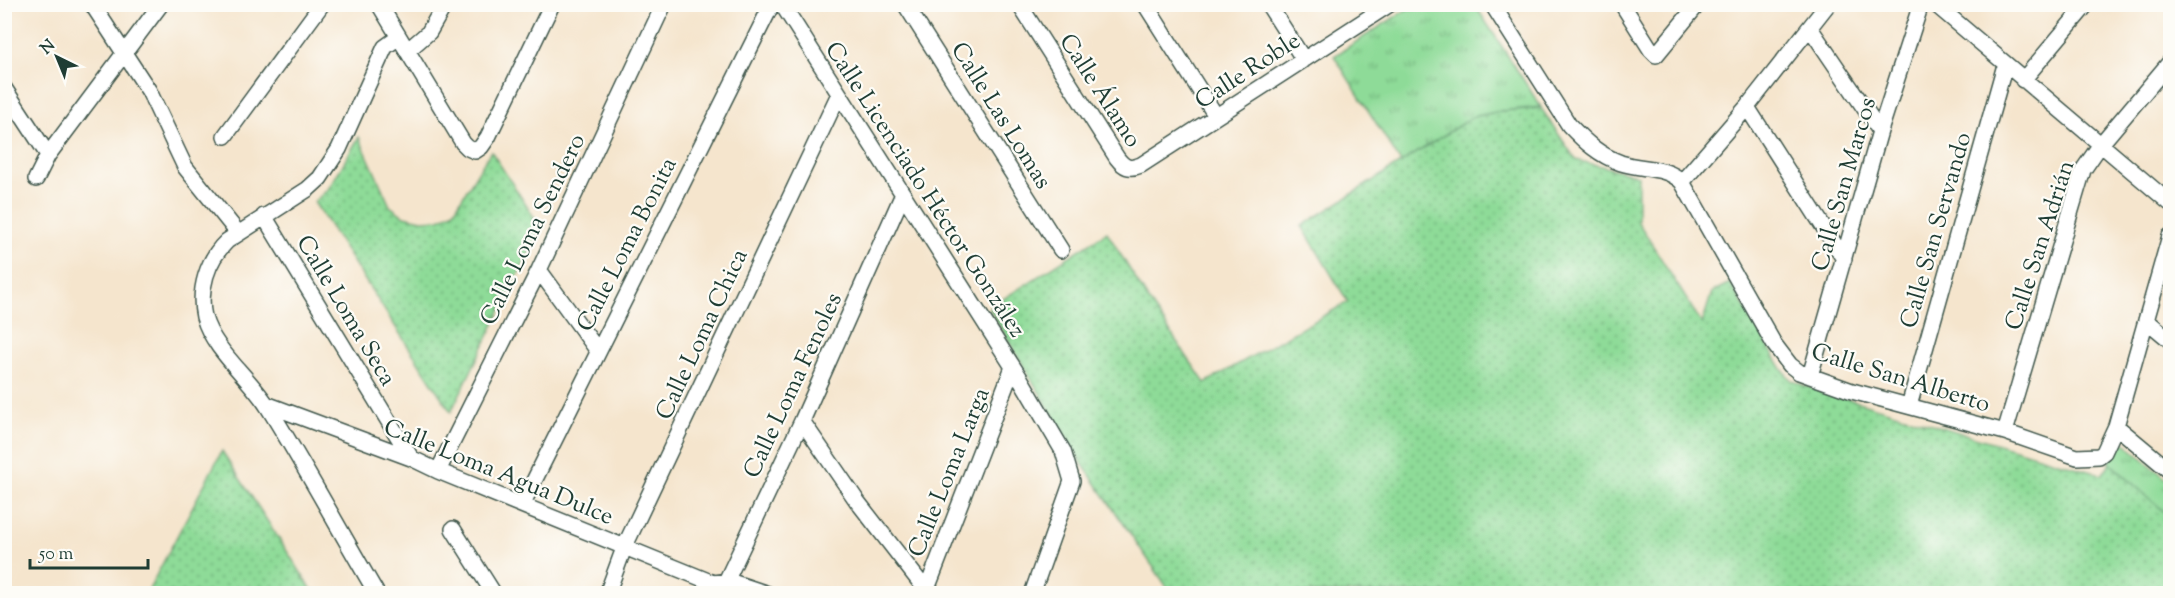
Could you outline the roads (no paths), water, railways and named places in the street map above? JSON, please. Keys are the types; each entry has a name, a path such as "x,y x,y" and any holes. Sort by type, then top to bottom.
{"street":[{"path":"92,4 149,91 185,167 238,233"},
{"path":"36,179 48,155 161,4"},
{"path":"225,136 322,4"},
{"path":"379,4 463,143 470,150 477,151 488,137 552,4"},
{"path":"407,51 429,32 445,4"},
{"name":"Calle Loma Sendero","path":"438,471 539,270 663,4"},
{"name":"Calle Loma Bonita","path":"522,505 772,4"},
{"name":"Calle Licenciado Héctor González","path":"782,4 1014,367 1068,463 1072,482 1032,594"},
{"name":"Calle Las Lomas","path":"905,4 1061,250"},
{"name":"Calle Álamo","path":"1019,4 1117,158 1128,168"},
{"path":"1145,4 1216,116"},
{"path":"1268,4 1304,60"},
{"name":"Calle Roble","path":"1128,168 1141,165 1390,4"},
{"path":"1492,4 1569,125 1581,138 1595,151 1616,160 1669,172 1683,182 1748,107 1828,4"},
{"path":"1622,4 1656,55 1698,4"},
{"name":"Calle San Marcos","path":"1810,376 1880,130 1921,4"},
{"path":"2023,80 2087,4"},
{"path":"1942,7 2005,65 2170,203"},
{"path":"1810,28 1880,130"},
{"path":"376,594 266,404 214,338 204,317 204,283 209,263 217,250 238,233 308,189 320,178 339,149 385,47 399,37"},
{"name":"Calle San Adrián","path":"2005,432 2079,182 2088,161 2170,62"},
{"name":"Calle San Servando","path":"1909,406 2005,65"},
{"path":"4,88 48,155"},
{"name":"Calle Loma Chica","path":"606,594 624,548 839,94"},
{"path":"1748,107 1844,259"},
{"name":"Calle San Alberto","path":"1683,182 1774,344 1790,365 1799,372 1852,391 2005,432 2077,457 2099,456 2108,446 2116,426"},
{"name":"Calle Loma Fenoles","path":"720,588 802,421 903,194"},
{"name":"Calle Loma Seca","path":"264,216 411,458"},
{"path":"2170,236 2116,426 2170,471"},
{"path":"539,270 598,351"},
{"path":"2146,320 2170,340"},
{"name":"Calle Loma Larga","path":"925,592 1014,367"},
{"name":"Calle Loma Agua Dulce","path":"266,404 411,458 720,588 768,594"},
{"path":"802,421 857,501 925,592"},
{"path":"453,529 494,594"}]}
